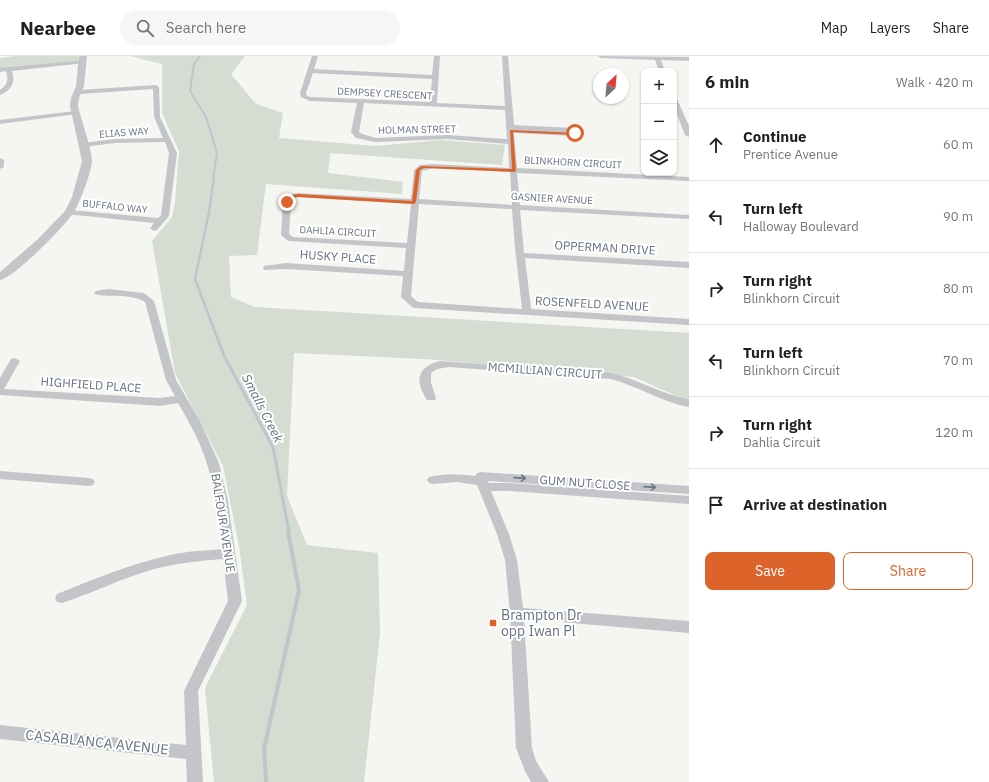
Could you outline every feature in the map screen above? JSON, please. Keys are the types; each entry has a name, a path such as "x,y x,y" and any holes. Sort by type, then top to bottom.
{"street":[{"name":"DEMPSEY CRESCENT","path":"315,56 303,93 304,97 361,102 509,108"},
{"path":"432,105 437,56"},
{"name":"ROSENFELD AVENUE","path":"505,56 520,255 527,312 689,322"},
{"path":"601,56 689,59"},
{"path":"657,58 661,68"},
{"path":"0,70 83,59 79,92 75,98 74,106 87,161 77,196 69,212 41,242 6,267 0,277"},
{"path":"0,93 7,90 10,84 11,75 9,70"},
{"path":"310,71 435,77"},
{"path":"79,92 156,87 157,117 173,153 165,216 154,228"},
{"name":"HOLMAN STREET","path":"361,102 355,132 359,136 367,139 392,140 447,137 512,142"},
{"path":"676,104 689,135"},
{"path":"0,122 75,113"},
{"path":"511,129 574,130 575,134 511,129"},
{"name":"ELIAS WAY","path":"83,145 115,141 167,140"},
{"path":"0,160 0,167"},
{"name":"BLINKHORN CIRCUIT","path":"527,312 415,305 406,297 418,170 423,167 514,168 689,179"},
{"name":"DAHLIA CIRCUIT","path":"412,246 291,239 285,235 287,202 289,197 298,195 414,202"},
{"name":"GASNIER AVENUE","path":"414,202 689,216"},
{"name":"BUFFALO WAY","path":"69,212 160,221"},
{"name":"OPPERMAN DRIVE","path":"520,255 689,265"},
{"name":"HUSKY PLACE","path":"267,268 286,266 408,274"},
{"name":"BALFOUR AVENUE","path":"99,293 108,292 141,295 149,301 171,380 194,421 213,463 222,501 235,601 191,690 195,782"},
{"path":"0,387 15,361"},
{"name":"MCMILLIAN CIRCUIT","path":"431,398 426,388 425,380 427,371 434,365 449,364 611,376 632,381 671,400 689,403"},
{"name":"HIGHFIELD PLACE","path":"0,392 160,402 181,399"},
{"path":"0,475 89,482"},
{"name":"GUM NUT CLOSE","path":"433,480 457,478 509,487 689,500"},
{"path":"482,482 508,547 511,560 518,613 524,748 529,763 535,775 541,782"},
{"name":"GUM NUT CLOSE","path":"482,482 689,490"},
{"path":"62,598 129,572 157,564 185,557 229,553"},
{"path":"518,613 689,627"},
{"name":"CASABLANCA AVENUE","path":"0,732 194,753"}],"shaded area":[{"path":"17,56 78,56 79,60 0,69 0,58"},
{"path":"130,56 245,56 231,74 256,104 283,113 279,138 376,146 440,140 505,145 502,165 330,153 328,173 403,182 402,194 266,184 257,255 229,256 231,297 255,307 689,333 689,398 681,398 634,377 424,359 294,353 287,496 307,545 378,553 380,633 364,782 214,782 205,688 247,605 239,546 223,466 175,373 152,241 172,217 175,202 179,151 162,113 162,64"}],"waterway":[{"name":"Smalls Creek","path":"200,56 194,64 190,91 206,117 217,153 213,179"},
{"name":"Smalls Creek","path":"214,178 209,212 195,279 216,335"},
{"name":"Smalls Creek","path":"216,334 224,356 273,447 289,532"},
{"name":"Smalls Creek","path":"266,782 264,749 299,590 288,531"}],"place":[{"name":"Brampton Dr opp Iwan Pl","path":"493,623"}],"route":[{"path":"287,202 289,197 298,195 414,202 418,170 423,167 432,166 514,171 511,131 575,133"}]}
